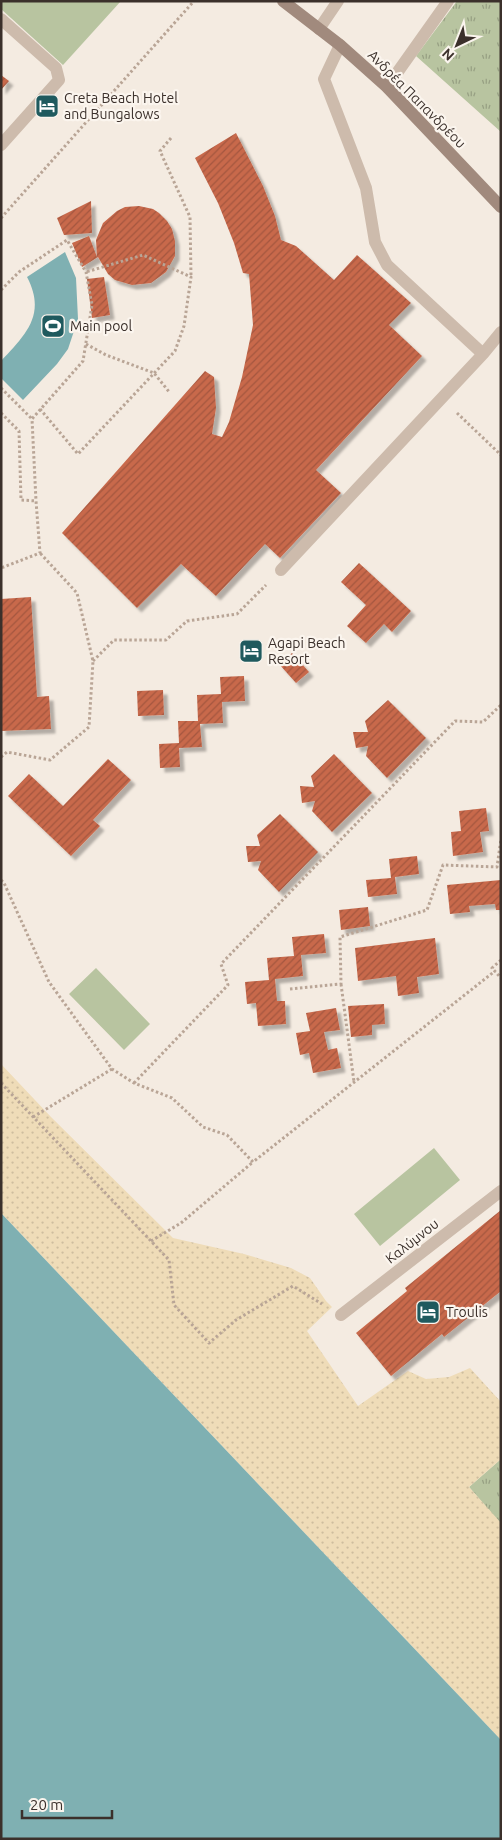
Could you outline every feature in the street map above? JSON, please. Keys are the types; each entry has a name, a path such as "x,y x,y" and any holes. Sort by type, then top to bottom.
{"main road":[{"name":"Ανδρέα Παπανδρέου","path":"283,1 340,45 387,87 501,207"}],"street":[{"path":"319,29 338,1"},
{"path":"387,87 448,1"},
{"path":"1,19 56,68 59,80 1,145"},
{"path":"340,45 324,79 366,188 375,242 387,265 483,354"},
{"path":"281,570 483,354 501,332"},
{"name":"Καλύμνου","path":"341,1315 501,1191"}],"path":[{"path":"1,218 194,1"},
{"path":"40,409 78,454 175,351 184,326 191,277 190,217 160,151 171,138"},
{"path":"1,290 19,272 67,240 86,272 92,305 83,361 32,418"},
{"path":"86,272 143,255 191,277"},
{"path":"86,344 106,355 154,373 170,393"},
{"path":"1,388 32,418 40,553 77,593 93,661 89,727 50,760 6,752 1,757"},
{"path":"442,398 501,455"},
{"path":"1,413 19,430 21,500 36,501"},
{"path":"1,568 40,553"},
{"path":"93,661 114,640 166,640 187,621 237,614 281,570"},
{"path":"134,1083 228,985 221,964 455,721 483,722 501,705"},
{"path":"354,1082 342,984 340,938 427,910 442,866 497,867 501,838"},
{"path":"2,882 49,982 112,1069 134,1083 172,1098 203,1127 227,1135 253,1162"},
{"path":"501,960 492,968 501,978"},
{"path":"150,1241 181,1222 253,1162 495,971"},
{"path":"290,989 342,984"},
{"path":"33,1117 112,1069"},
{"path":"1,1083 169,1260 174,1305 209,1343 236,1320 292,1286 341,1315"}],"green space":[{"path":"2,1 121,1 63,65 1,9"},
{"path":"457,1 501,1 501,132 416,56"},
{"path":"96,968 150,1024 124,1050 69,994"},
{"path":"434,1148 460,1180 380,1246 354,1214"},
{"path":"501,1459 501,1522 500,1523 469,1487"}],"sand":[{"path":"1,1064 51,1117 173,1238 244,1254 291,1268 310,1278 332,1307 307,1331 358,1406 408,1371 426,1379 449,1377 470,1368 501,1402 501,1459 469,1487 501,1523 501,1740 1,1213"}],"water":[{"name":"Main pool","path":"65,252 76,278 78,319 68,349 57,364 23,400 1,378 1,361 31,324 35,302 33,290 27,277"},
{"path":"1,1213 501,1740 501,1839 1,1839"}],"building":[{"path":"1,75 9,81 1,90"},
{"path":"236,133 263,186 275,216 281,240 296,246 334,280 357,255 411,303 389,325 422,356 316,470 341,493 280,558 265,544 216,596 181,564 137,608 62,533 205,371 214,377 216,408 212,434 222,437 229,422 242,377 253,325 249,274 243,273 234,243 218,203 195,158"},
{"path":"91,201 92,233 64,235 57,218"},
{"path":"139,206 153,209 159,213 172,229 175,241 175,256 166,272 151,283 132,285 115,280 108,274 98,257 82,267 72,243 89,236 97,257 96,240 103,223 125,207"},
{"path":"104,277 110,315 92,318 87,279"},
{"path":"359,563 411,611 392,632 384,624 366,643 347,626 366,605 341,582"},
{"path":"31,597 37,697 49,696 51,729 1,731 1,599"},
{"path":"292,653 309,672 296,683 279,664"},
{"path":"244,676 245,701 222,702 223,723 200,724 202,747 179,748 180,767 160,768 159,744 179,743 178,721 198,721 197,695 221,694 220,677"},
{"path":"163,690 164,715 138,716 137,691"},
{"path":"388,700 426,738 387,778 366,756 368,746 356,748 353,732 368,732 365,721"},
{"path":"334,754 372,793 332,832 312,811 315,801 302,803 300,786 314,787 311,776"},
{"path":"108,759 131,780 93,820 100,826 71,856 8,796 29,774 63,806"},
{"path":"486,808 489,831 480,832 483,852 453,856 451,832 461,831 459,811"},
{"path":"280,814 318,852 279,892 258,870 261,861 248,862 246,846 260,846 257,835"},
{"path":"417,856 419,874 395,877 397,894 368,897 366,880 391,878 389,859"},
{"path":"501,880 501,910 496,910 495,904 469,906 470,912 450,914 447,885"},
{"path":"368,907 370,926 341,930 339,910"},
{"path":"324,934 326,953 301,955 303,976 275,979 277,1001 285,1001 286,1024 258,1026 256,1003 247,1004 245,982 269,980 267,958 294,956 292,937"},
{"path":"435,938 439,974 417,977 419,993 398,996 396,976 358,981 355,948"},
{"path":"384,1004 385,1024 372,1025 372,1035 351,1037 348,1006"},
{"path":"336,1008 340,1030 324,1032 328,1050 337,1048 341,1068 313,1073 309,1053 300,1055 296,1033 310,1031 306,1013"},
{"name":"Troulis","path":"501,1210 501,1291 444,1337 442,1334 391,1376 356,1333 407,1291 405,1288"}],"place":[{"name":"Creta Beach Hotel and Bungalows","path":"47,106"},
{"name":"Main pool","path":"53,326"},
{"name":"Agapi Beach Resort","path":"251,651"},
{"name":"Troulis","path":"428,1312"}]}
